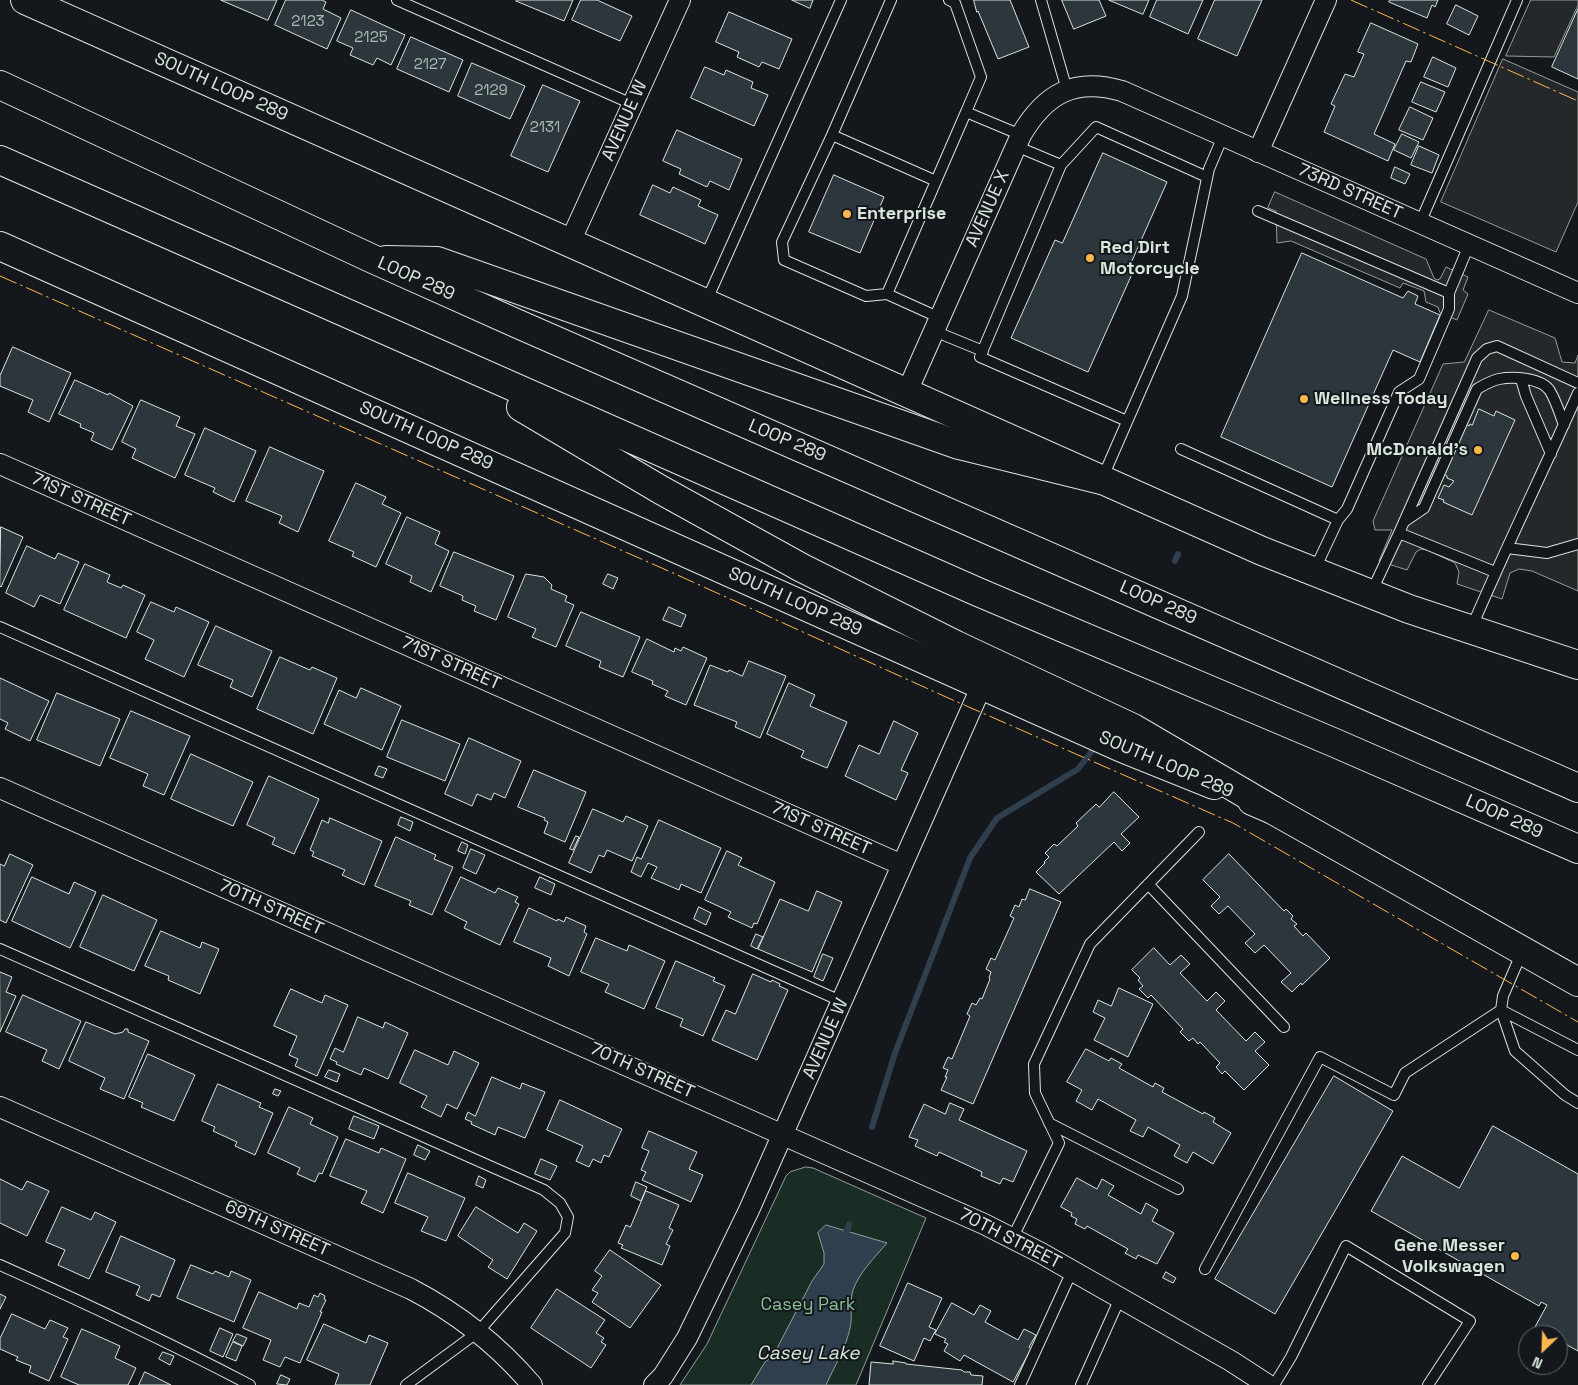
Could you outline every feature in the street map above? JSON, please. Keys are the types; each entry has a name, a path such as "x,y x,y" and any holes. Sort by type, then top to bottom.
{"main road":[{"name":"SOUTH LOOP 289","path":"25,0 1262,551 1409,609 1578,665"},
{"name":"LOOP 289","path":"0,85 375,260 1578,788"},
{"name":"LOOP 289","path":"0,160 969,588 1335,742 1578,849"},
{"name":"SOUTH LOOP 289","path":"0,246 982,686 1122,748 1273,810 1578,982"},
{"path":"375,260 437,261 959,445 1101,480"},
{"path":"410,342 661,490 802,568 956,645 1133,728 1273,810"}],"street":[{"name":"AVENUE W","path":"570,242 680,0"},
{"path":"1258,152 1326,0"},
{"name":"AVENUE X","path":"906,394 1018,141 1035,113 1055,96 1067,90 1092,85 1122,91"},
{"name":"73RD STREET","path":"1122,91 1578,293"},
{"name":"71ST STREET","path":"0,464 902,865"},
{"name":"AVENUE W","path":"654,1385 663,1376 687,1338 745,1219 982,686"},
{"name":"70TH STREET","path":"0,788 984,1224 1120,1298 1231,1361 1268,1385"},
{"name":"69TH STREET","path":"0,1107 438,1302 462,1318 478,1332 518,1368 532,1385"}],"lane":[{"path":"397,0 632,104"},
{"path":"705,303 841,0"},
{"path":"891,0 832,135 782,242 784,260 866,296 887,294 983,350"},
{"path":"887,294 981,77 955,3 949,0"},
{"path":"1041,0 1067,90"},
{"path":"1420,223 1517,0"},
{"path":"966,112 1061,165"},
{"path":"1127,422 980,357 1061,165 1096,127 1207,177"},
{"path":"832,135 936,181"},
{"path":"1101,480 1182,296 1209,168 1223,136"},
{"path":"1258,211 1449,293"},
{"path":"1314,571 1338,520 1347,509 1399,392 1419,379 1449,309 1449,293 1469,245"},
{"path":"1370,593 1405,521 1477,358 1487,349 1497,346 1578,382"},
{"path":"1405,521 1424,508 1477,389 1487,383 1500,379 1533,380 1544,384 1550,391 1564,425"},
{"path":"1520,379 1552,454"},
{"path":"1471,630 1495,572 1552,454 1578,392"},
{"path":"1181,449 1338,520"},
{"path":"1399,533 1495,572"},
{"path":"1507,548 1547,553 1578,544"},
{"path":"0,627 843,1002"},
{"path":"1012,1239 1059,1143 1035,1092 1034,1064 1090,944 1199,832"},
{"path":"1148,884 1284,1027"},
{"path":"0,949 544,1190 560,1203 568,1217 566,1233 478,1332 406,1385"},
{"path":"1523,951 1503,996 1501,1010 1515,1051 1578,1104"},
{"path":"1501,1010 1578,1050"},
{"path":"1205,1269 1320,1057 1394,1095 1405,1073 1501,1010"},
{"path":"1049,1122 1178,1189"},
{"path":"1274,1385 1291,1357 1346,1246 1470,1321 1428,1385"},
{"path":"0,1265 115,1317 250,1385"},
{"path":"1020,1385 1072,1271"},
{"path":"1081,1385 1120,1298"}],"green space":[{"name":"Casey Park","path":"806,1167 813,1168 926,1218 856,1385 680,1385 707,1344 786,1176 790,1172"}],"shaded area":[{"path":"1531,0 1578,0 1578,5 1554,57 1506,56"},
{"path":"1503,59 1578,92 1578,202 1556,252 1441,202"},
{"path":"1275,192 1426,259 1434,278 1437,280 1440,279 1446,267 1468,277 1463,290 1468,294 1457,320 1440,313 1438,307 1426,302 1424,291 1403,283 1400,288 1291,241 1277,243 1276,211 1268,208"},
{"path":"1489,310 1555,338 1562,362 1575,363 1578,355 1578,591 1532,571 1519,569 1510,573 1502,599 1457,584 1459,572 1455,563 1427,550 1421,549 1416,552 1407,570 1379,561 1392,530 1375,530 1373,521 1443,364 1464,362"}],"water":[{"name":"Casey Lake","path":"826,1225 887,1243 863,1271 853,1290 850,1328 840,1357 826,1385 751,1385 765,1362 773,1356 812,1281 824,1264 824,1253 818,1233"}],"building":[{"path":"221,0 277,0 268,20"},
{"path":"286,0 322,0 326,2 323,9 341,18 327,49 275,25"},
{"path":"517,0 573,0 564,21"},
{"path":"581,0 597,0 632,16 620,41 572,20"},
{"path":"792,0 813,0 810,8"},
{"path":"974,0 1010,0 1029,47 998,59 977,12"},
{"path":"1062,0 1099,0 1106,16 1074,29"},
{"path":"1109,0 1149,0 1143,14"},
{"path":"1157,0 1203,0 1188,34 1150,17"},
{"path":"1215,0 1262,0 1237,56 1198,39"},
{"path":"1390,0 1438,0 1435,7 1432,5 1427,18 1389,2"},
{"path":"1456,5 1478,16 1469,35 1447,24"},
{"path":"1578,9 1578,79 1552,67"},
{"path":"351,10 405,35 391,65 377,58 373,65 350,55 353,48 337,41"},
{"path":"729,12 792,39 779,69 762,62 759,67 737,57 739,52 716,42"},
{"path":"1371,23 1418,44 1411,62 1406,61 1374,134 1395,144 1388,161 1324,132 1335,106 1331,104 1345,74 1354,77 1364,54 1358,52"},
{"path":"411,37 463,60 449,92 397,69"},
{"path":"1433,57 1456,68 1448,87 1424,77"},
{"path":"472,63 525,86 510,119 458,96"},
{"path":"705,67 724,75 726,70 753,82 751,88 768,95 754,126 691,98"},
{"path":"1421,82 1445,92 1436,112 1412,102"},
{"path":"543,85 580,101 548,172 511,156"},
{"path":"1410,107 1433,118 1423,140 1399,130"},
{"path":"677,130 742,159 729,190 710,181 707,187 679,174 681,169 663,161"},
{"path":"1402,134 1419,142 1411,158 1394,150"},
{"path":"1419,146 1439,155 1432,173 1411,165"},
{"name":"Red Dirt Motorcycle","path":"1103,153 1167,182 1127,272 1132,274 1088,372 1011,338 1055,240 1062,243"},
{"path":"1395,167 1410,174 1405,184 1391,178"},
{"name":"Enterprise","path":"834,175 884,197 860,253 809,232"},
{"path":"653,185 670,193 673,187 701,200 698,206 718,215 705,244 640,215"},
{"name":"Wellness Today","path":"1302,253 1403,298 1408,291 1418,296 1415,304 1440,315 1420,362 1393,350 1332,487 1221,437"},
{"path":"13,347 71,373 49,422 28,412 33,400 0,386 0,376"},
{"path":"75,380 108,395 109,393 133,406 112,450 91,440 94,433 80,427 81,424 59,414"},
{"path":"141,400 180,417 176,426 195,434 175,478 132,458 136,449 122,442"},
{"name":"McDonald's","path":"1479,409 1494,416 1496,411 1515,420 1472,515 1438,498 1444,485 1449,487 1454,481 1447,478 1444,474 1466,424 1472,425"},
{"path":"205,428 256,451 234,502 213,492 215,488 185,475"},
{"path":"270,447 324,471 298,532 279,523 282,516 246,501"},
{"path":"356,483 386,497 382,504 401,513 376,567 352,556 354,552 329,541"},
{"path":"407,517 440,532 435,544 449,551 431,592 410,582 412,576 386,564"},
{"path":"1,527 23,537 1,587 0,586"},
{"path":"27,546 55,559 58,553 79,562 60,604 40,595 34,607 6,593"},
{"path":"454,552 514,576 496,620 474,611 476,606 462,600 463,596 440,586"},
{"path":"85,564 110,575 107,582 121,588 123,585 145,595 126,638 64,610"},
{"path":"526,574 544,577 552,585 551,589 567,596 565,601 574,605 556,647 532,637 536,629 508,617"},
{"path":"608,574 618,578 613,589 603,584"},
{"path":"151,602 174,612 176,607 209,622 184,677 145,659 154,640 137,632"},
{"path":"669,607 686,615 681,627 663,620"},
{"path":"581,612 640,637 623,677 599,667 601,661 566,646"},
{"path":"216,626 272,651 252,697 230,687 233,680 198,665"},
{"path":"647,639 674,652 675,648 681,651 683,647 707,658 686,705 665,696 668,691 652,684 653,681 632,672"},
{"path":"280,657 310,670 312,667 337,678 313,734 257,709"},
{"path":"749,661 786,676 760,738 735,727 737,722 694,705 710,665 742,676"},
{"path":"0,678 49,701 30,741 5,729 8,723 0,719"},
{"path":"789,683 815,695 810,706 847,722 827,768 801,757 804,751 767,734"},
{"path":"361,688 401,706 382,750 324,724 339,690 356,698"},
{"path":"57,693 120,719 100,766 37,740"},
{"path":"131,711 190,736 164,795 143,786 148,774 110,758"},
{"path":"402,720 460,744 445,781 387,757"},
{"path":"894,721 918,733 901,770 908,773 896,800 845,776 859,745 879,754"},
{"path":"469,738 521,761 505,798 494,793 491,800 477,794 472,806 445,794"},
{"path":"191,754 253,782 233,826 171,799"},
{"path":"379,766 387,769 383,778 375,775"},
{"path":"534,770 586,792 565,842 544,833 548,822 544,820 545,818 518,807"},
{"path":"269,776 319,799 294,854 272,844 275,838 247,825"},
{"path":"1114,792 1139,817 1121,834 1130,843 1122,851 1114,842 1059,894 1036,872 1049,857 1045,853 1054,844 1057,846 1078,826 1076,823 1096,804 1099,807"},
{"path":"593,809 623,822 626,816 648,826 632,861 607,850 604,857 599,855 591,873 569,863"},
{"path":"401,817 413,822 410,831 398,825"},
{"path":"330,818 382,841 364,885 342,875 345,870 312,856 314,852 310,850 322,820 328,823"},
{"path":"659,820 721,848 701,893 681,884 679,890 651,878 657,867 648,863 641,877 631,872 637,857 641,859"},
{"path":"576,836 579,837 573,850 570,849"},
{"path":"396,837 436,855 434,859 453,867 432,915 409,905 411,901 375,886"},
{"path":"462,842 468,845 465,854 458,851"},
{"path":"471,849 485,855 476,874 463,868"},
{"path":"727,851 742,858 738,865 775,882 757,924 754,923 752,928 728,917 731,912 705,900"},
{"path":"10,854 33,865 6,923 0,920 0,864 4,866"},
{"path":"1229,854 1284,911 1286,909 1293,916 1291,919 1297,924 1294,926 1303,936 1306,933 1330,958 1292,992 1281,982 1291,973 1264,945 1255,953 1245,943 1255,934 1228,906 1219,914 1211,906 1220,897 1203,880"},
{"path":"32,877 69,894 74,882 96,892 70,948 12,921"},
{"path":"461,877 495,893 498,888 518,897 515,902 519,904 500,945 464,928 467,922 445,911"},
{"path":"540,877 555,884 551,895 535,888"},
{"path":"1030,889 1061,902 973,1104 941,1090 948,1070 943,1068 948,1057 952,1059 970,1016 967,1014 972,1003 976,1005 980,998 982,999 991,972 986,969 991,958 995,960 1014,918 1010,916 1015,905 1019,907 1022,899 1025,900"},
{"path":"817,891 842,902 812,972 758,949 780,899 808,911"},
{"path":"103,895 157,920 134,971 80,947"},
{"path":"699,907 711,913 706,925 694,919"},
{"path":"529,908 557,921 558,919 564,922 566,917 586,926 584,932 587,934 569,976 548,966 551,958 514,942"},
{"path":"161,931 200,948 202,942 219,949 200,994 168,980 169,976 145,966"},
{"path":"756,934 763,937 757,949 751,946"},
{"path":"596,938 627,951 629,945 665,961 644,1009 605,992 609,984 581,972"},
{"path":"1154,948 1170,965 1181,955 1190,964 1180,973 1207,1001 1216,992 1225,1001 1216,1010 1246,1041 1255,1032 1265,1042 1255,1051 1269,1065 1244,1090 1225,1071 1222,1074 1216,1067 1220,1063 1200,1042 1198,1044 1193,1038 1189,1041 1180,1032 1183,1029 1151,995 1148,998 1139,989 1143,986 1138,980 1140,978 1132,970"},
{"path":"823,954 833,958 823,981 814,977"},
{"path":"676,961 715,978 713,981 725,986 703,1036 680,1026 683,1019 656,1008"},
{"path":"0,972 12,977 6,992 16,996 0,1032"},
{"path":"753,974 771,982 772,980 788,990 757,1060 712,1040 726,1010 735,1014"},
{"path":"1119,988 1153,1004 1128,1057 1094,1040 1105,1018 1093,1012 1098,1000 1111,1006"},
{"path":"291,989 322,1003 325,995 348,1005 317,1076 295,1066 298,1059 289,1055 297,1036 274,1026"},
{"path":"23,995 81,1021 59,1069 42,1061 47,1050 6,1032"},
{"path":"358,1017 383,1028 385,1022 408,1033 388,1079 364,1068 361,1075 336,1064 337,1062 330,1059 335,1048 343,1052"},
{"path":"86,1022 115,1034 128,1029 128,1032 149,1041 124,1099 100,1089 105,1078 69,1061"},
{"path":"1086,1049 1109,1061 1111,1058 1122,1064 1119,1068 1153,1087 1155,1083 1164,1088 1162,1092 1203,1114 1204,1112 1215,1118 1213,1122 1231,1133 1213,1164 1193,1152 1187,1163 1174,1156 1180,1145 1148,1127 1143,1137 1130,1131 1136,1120 1098,1099 1092,1110 1076,1101 1082,1090 1067,1082"},
{"path":"415,1050 448,1065 454,1051 479,1063 457,1109 447,1104 441,1117 421,1107 427,1096 400,1083"},
{"path":"148,1054 195,1075 174,1121 141,1107 143,1103 129,1097"},
{"path":"329,1070 340,1074 337,1082 325,1077"},
{"path":"1334,1076 1393,1111 1275,1314 1215,1279"},
{"path":"492,1077 520,1089 522,1083 545,1092 525,1138 498,1127 495,1135 471,1124 472,1122 465,1119 468,1112 475,1116"},
{"path":"218,1084 261,1103 259,1107 273,1113 255,1155 235,1146 237,1142 213,1131 215,1127 202,1121"},
{"path":"275,1089 281,1091 278,1096 273,1094"},
{"path":"560,1100 622,1129 609,1157 604,1155 601,1163 593,1159 589,1167 576,1161 583,1146 547,1130"},
{"path":"950,1103 964,1109 959,1120 1027,1151 1013,1182 1003,1178 1000,1184 981,1176 982,1172 939,1152 937,1156 915,1146 918,1140 909,1137 924,1104 945,1114"},
{"path":"289,1107 313,1118 310,1124 338,1137 322,1174 319,1173 315,1182 297,1174 300,1168 268,1153"},
{"path":"354,1116 379,1126 374,1139 349,1129"},
{"name":"Gene Messer Volkswagen","path":"1493,1126 1578,1174 1578,1351 1568,1346 1568,1325 1536,1325 1547,1305 1541,1302 1539,1306 1371,1211 1402,1156 1459,1188"},
{"path":"649,1131 697,1152 689,1169 703,1175 691,1202 642,1180 646,1172 641,1170 649,1151 642,1148"},
{"path":"346,1139 379,1153 381,1148 406,1159 383,1213 361,1203 367,1191 330,1176"},
{"path":"418,1145 430,1151 425,1160 414,1155"},
{"path":"541,1159 557,1166 550,1180 535,1174"},
{"path":"408,1173 465,1198 446,1241 421,1231 428,1217 395,1203"},
{"path":"479,1176 486,1180 483,1188 476,1185"},
{"path":"1077,1178 1097,1189 1102,1179 1114,1186 1108,1195 1141,1214 1146,1203 1158,1210 1152,1221 1174,1233 1157,1264 1138,1255 1136,1259 1125,1253 1128,1249 1087,1226 1085,1229 1075,1224 1077,1219 1071,1216 1072,1213 1061,1207"},
{"path":"0,1179 22,1190 27,1181 49,1191 27,1236 0,1223"},
{"path":"636,1182 647,1187 641,1201 631,1196"},
{"path":"646,1191 679,1205 669,1228 673,1230 666,1244 670,1246 662,1265 621,1248 623,1245 618,1243 626,1225 630,1227"},
{"path":"62,1207 91,1220 95,1212 116,1222 89,1279 58,1265 65,1250 46,1242"},
{"path":"476,1207 518,1233 524,1223 537,1231 507,1279 488,1267 493,1260 458,1236"},
{"path":"121,1236 175,1260 160,1297 152,1294 149,1301 136,1295 140,1286 106,1272"},
{"path":"610,1250 661,1285 630,1328 592,1302 598,1293 592,1290 602,1276 595,1271"},
{"path":"191,1265 213,1274 215,1271 229,1277 231,1271 251,1280 234,1322 177,1298"},
{"path":"1166,1272 1176,1278 1173,1283 1163,1278"},
{"path":"908,1283 942,1298 929,1327 936,1330 930,1341 924,1338 914,1361 880,1346"},
{"path":"557,1289 605,1320 596,1333 604,1338 601,1342 606,1345 591,1368 531,1328"},
{"path":"259,1292 297,1309 299,1303 309,1307 314,1295 318,1297 320,1293 325,1296 324,1299 326,1300 320,1312 322,1312 300,1363 285,1357 280,1367 263,1360 271,1340 243,1328"},
{"path":"0,1294 6,1297 0,1309"},
{"path":"952,1303 974,1315 980,1305 991,1311 985,1322 1018,1340 1024,1329 1036,1335 1029,1347 1031,1349 1013,1382 964,1355 960,1361 944,1351 948,1344 944,1342 946,1339 935,1334"},
{"path":"12,1314 45,1329 50,1320 68,1328 63,1337 68,1339 49,1381 29,1372 31,1366 16,1360 18,1357 0,1349 0,1339"},
{"path":"324,1324 366,1343 369,1335 388,1343 370,1385 335,1385 339,1374 307,1360"},
{"path":"220,1328 233,1334 223,1357 210,1351"},
{"path":"82,1329 120,1346 115,1358 136,1368 128,1385 79,1385 61,1377"},
{"path":"237,1334 247,1338 243,1346 233,1341"},
{"path":"233,1342 242,1346 236,1361 226,1357"},
{"path":"163,1352 174,1356 170,1365 159,1359"},
{"path":"893,1361 970,1372 971,1375 983,1376 982,1385 869,1385 871,1362 893,1364"},
{"path":"145,1372 171,1385 139,1385"},
{"path":"281,1375 290,1379 287,1385 277,1384"}],"waterway":[{"path":"1175,561 1178,554"},
{"path":"872,1127 895,1053 970,858 997,818 1078,769 1092,751"},
{"path":"847,1231 849,1224"}],"power":[{"path":"1351,0 1578,101"},
{"path":"0,276 1233,823 1578,1022"}],"place":[{"name":"Enterprise","path":"847,214"},
{"name":"Red Dirt Motorcycle","path":"1090,258"},
{"name":"Wellness Today","path":"1304,399"},
{"name":"McDonald's","path":"1478,450"},
{"name":"Gene Messer Volkswagen","path":"1515,1256"}]}
